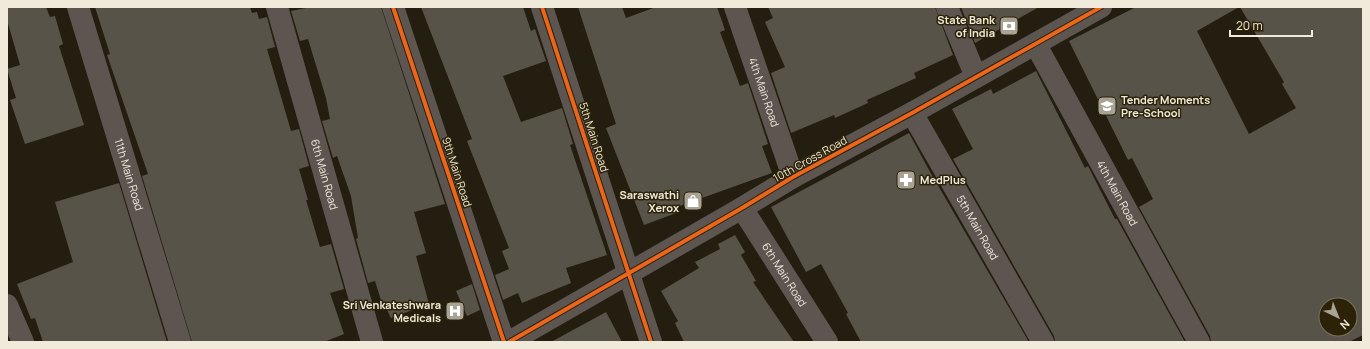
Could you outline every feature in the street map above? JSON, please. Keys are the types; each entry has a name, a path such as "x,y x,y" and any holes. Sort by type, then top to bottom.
{"street":[{"name":"11th Main Road","path":"78,7 180,342"},
{"name":"6th Main Road","path":"277,7 372,342"},
{"name":"9th Main Road","path":"393,7 504,342"},
{"name":"5th Main Road","path":"542,7 651,342"},
{"name":"4th Main Road","path":"735,7 793,177"},
{"path":"947,7 976,77"},
{"name":"10th Cross Road","path":"509,342 793,177 1036,45 1101,7"},
{"name":"4th Main Road","path":"1036,45 1199,342"},
{"name":"5th Main Road","path":"912,113 1043,342"},
{"name":"6th Main Road","path":"742,208 827,342"},
{"path":"7,305 23,342"}],"building":[{"path":"7,7 46,7 50,17 55,16 63,44 59,46 84,125 25,144 10,100 16,98 7,69 20,65 7,20"},
{"path":"95,7 250,7 252,13 257,12 259,19 267,17 275,47 267,49 291,131 299,129 309,166 299,169 308,200 306,200 320,247 331,244 344,289 330,293 344,334 324,342 192,342 142,176 148,174 107,55 110,54"},
{"path":"311,7 381,7 445,204 414,212 426,253 416,256 429,304 391,318 387,310 384,310 375,281 368,283 356,239 358,238 351,196 337,156 333,158 322,121 330,119 326,98 308,39 300,41 291,11"},
{"path":"421,7 523,7 531,31 535,29 546,61 503,76 521,122 562,108 573,144 570,145 607,255 566,268 571,283 522,303 518,293 503,300 495,275 509,269 502,251 509,248 467,141 472,139"},
{"path":"578,7 622,7 626,18 656,7 717,7 725,30 720,32 740,86 748,83 768,144 762,146 772,173 677,207 679,212 644,225 606,128 616,124"},
{"path":"768,7 935,7 953,55 914,73 916,78 867,100 868,103 835,118 834,115 791,133 771,73 785,67 765,22 773,18"},
{"path":"961,7 1039,7 975,43"},
{"path":"1136,7 1239,7 1197,31 1249,134 1296,108 1282,84 1284,82 1240,7 1363,7 1363,335 1349,342 1211,342 1210,336 1139,207 1153,199 1132,158 1128,160 1069,41"},
{"path":"1036,71 1085,168 1088,166 1115,219 1117,219 1185,342 1055,342 1054,336 953,159 973,149 952,109 991,89 993,94"},
{"path":"909,133 1029,342 861,342 846,314 848,313 821,264 806,272 771,207"},
{"path":"119,183 167,342 43,342 35,318 31,319 17,284 73,262 55,202"},
{"path":"735,235 745,252 741,255 756,281 753,282 794,342 684,342 675,323 678,321 661,291 699,268 695,262 720,249 718,244"},
{"path":"472,284 480,310 467,316 456,291"},
{"path":"606,312 622,342 551,342"}],"cycle path":[{"path":"393,7 504,342"},
{"path":"542,7 651,342"},
{"path":"509,342 793,177 912,113 1101,7"}],"place":[{"name":"State Bank of India","path":"1009,26"},
{"name":"Tender Moments Pre-School","path":"1107,106"},
{"name":"MedPlus","path":"906,180"},
{"name":"Saraswathi Xerox","path":"693,201"},
{"name":"Sri Venkateshwara Medicals","path":"455,311"}]}
